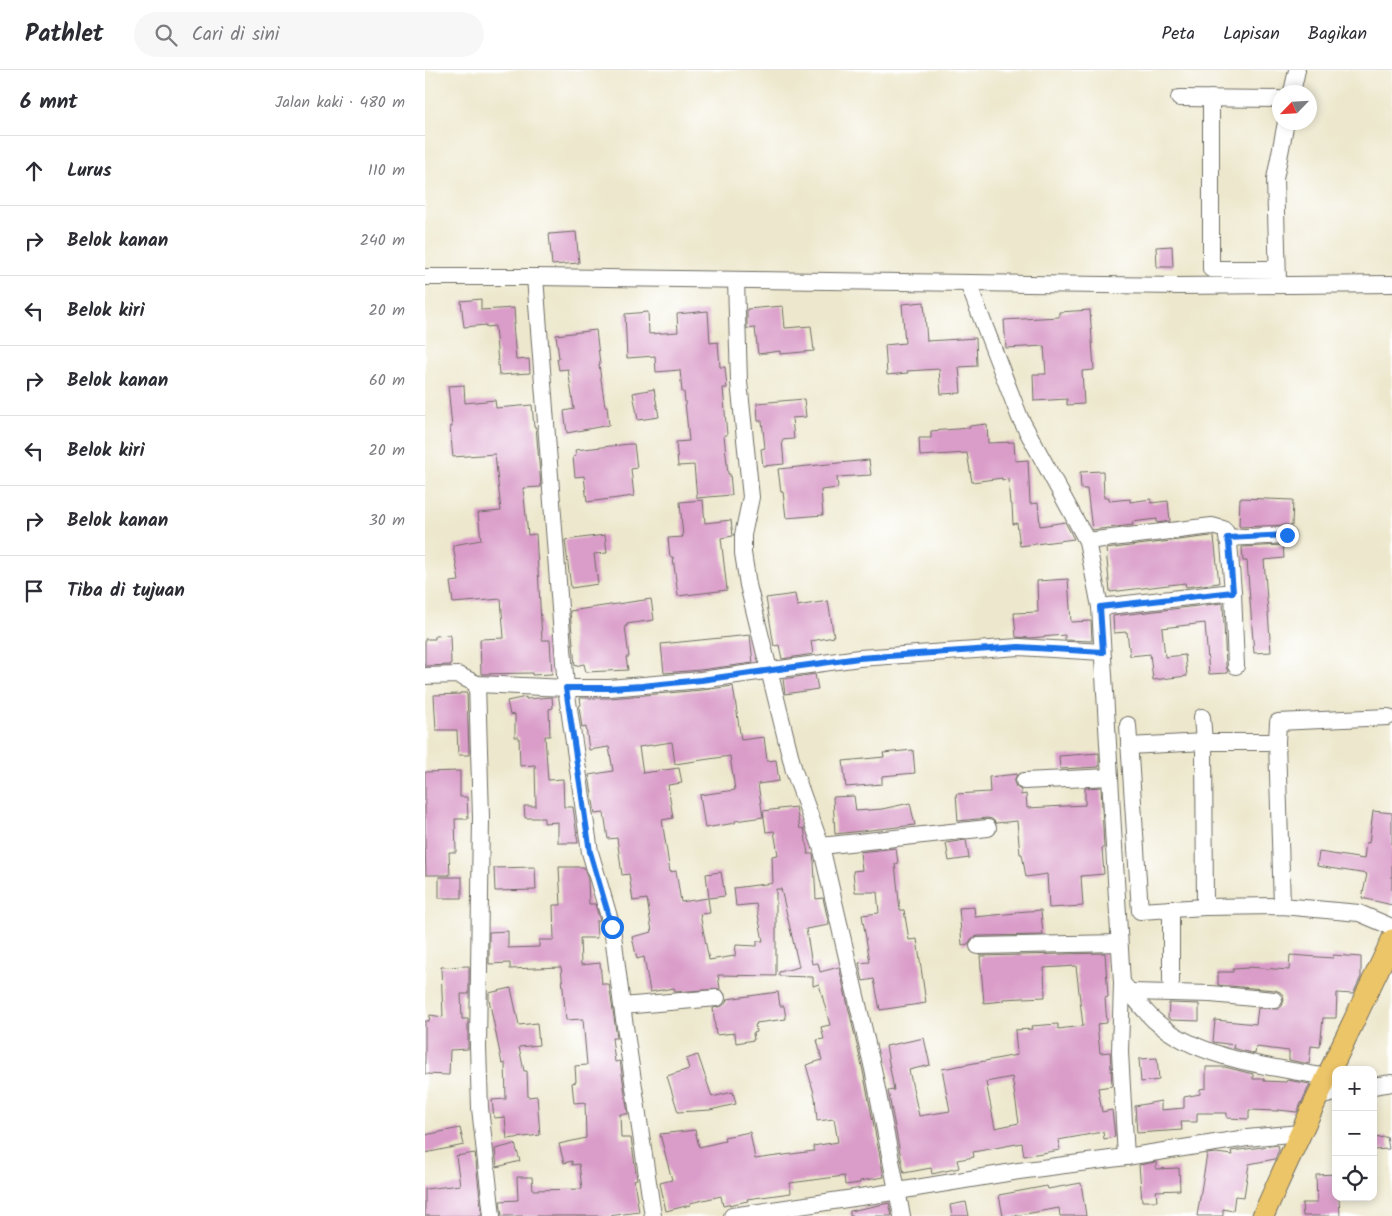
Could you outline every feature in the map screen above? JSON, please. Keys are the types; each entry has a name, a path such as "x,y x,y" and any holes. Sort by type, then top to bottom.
{"main road":[{"path":"1263,1216 1300,1132 1327,1089 1392,940"}],"street":[{"path":"1294,85 1297,70"},
{"path":"1179,98 1272,99"},
{"path":"1211,98 1211,269 1278,277 1392,284"},
{"path":"1278,277 1275,179 1284,130"},
{"path":"425,277 1179,286 1278,277"},
{"path":"535,277 566,688 590,852 612,927 653,1216"},
{"path":"737,280 739,382 751,498 743,535 743,553 748,585 794,772 821,846 873,1069 902,1216"},
{"path":"967,283 1020,418 1087,541 1100,607 1119,943 1126,987 1120,1052 1127,1157"},
{"path":"1087,541 1212,526 1223,529 1229,543 1236,666"},
{"path":"1227,538 1287,535"},
{"path":"1100,607 1233,592"},
{"path":"425,676 458,675 477,684 609,688 701,680 859,658 1019,647 1103,652"},
{"path":"477,684 481,792 478,1046 480,1108 492,1216"},
{"path":"1202,717 1204,742 1205,907"},
{"path":"1282,906 1278,722 1388,717"},
{"path":"1128,725 1140,910 1282,906 1359,913 1392,927"},
{"path":"1129,746 1204,742 1277,742"},
{"path":"1024,781 1110,777"},
{"path":"821,846 988,828"},
{"path":"1171,909 1171,982"},
{"path":"978,946 1119,943"},
{"path":"1126,987 1155,1021 1191,1044 1223,1056 1277,1068 1327,1089"},
{"path":"1126,987 1274,1000"},
{"path":"622,1006 717,998"},
{"path":"1377,1085 1392,1082"},
{"path":"732,1216 1019,1171 1300,1132"}],"building":[{"path":"576,232 579,263 552,265 549,234"},
{"path":"1172,246 1173,267 1157,267 1156,247"},
{"path":"481,299 481,310 514,308 515,324 513,324 516,360 529,359 530,373 499,375 495,326 464,327 461,301"},
{"path":"924,302 927,341 976,338 977,366 959,367 961,393 941,394 939,369 907,371 908,373 887,375 885,345 905,343 902,304"},
{"path":"783,306 785,328 811,326 814,351 780,354 780,351 758,354 755,328 747,329 747,309"},
{"path":"1090,310 1094,370 1082,371 1084,404 1067,405 1067,399 1034,401 1033,374 1046,374 1044,346 1006,348 1004,320 1059,317 1059,312"},
{"path":"708,311 710,343 718,342 720,367 725,367 727,388 723,388 727,435 724,435 732,495 697,498 694,465 678,466 676,442 689,441 680,370 656,372 655,356 627,358 625,314 648,312 649,334 678,332 677,314"},
{"path":"596,330 601,379 609,425 567,433 564,411 574,409 568,369 559,370 556,335"},
{"path":"464,385 465,403 495,400 496,408 532,405 534,427 536,427 541,487 523,488 528,535 536,534 542,640 550,640 552,674 481,674 480,639 504,638 501,599 453,603 450,582 459,581 453,545 481,540 478,513 501,511 495,454 453,457 448,386"},
{"path":"654,389 659,417 638,420 633,393"},
{"path":"804,399 806,417 792,418 794,439 782,440 784,464 763,466 761,449 765,448 762,421 758,421 757,403"},
{"path":"987,424 988,443 1014,442 1015,461 1028,460 1030,504 1038,503 1040,526 1065,522 1074,539 1020,546 1017,523 1013,524 1008,479 972,482 967,453 920,456 919,438 931,438 931,431 970,428 969,426"},
{"path":"634,444 637,468 631,469 634,496 587,502 584,476 575,477 573,457 576,456 575,450"},
{"path":"869,460 871,475 837,477 838,488 821,490 823,515 786,518 778,469"},
{"path":"1103,471 1104,498 1109,497 1109,501 1130,499 1130,502 1151,499 1151,503 1168,501 1170,521 1157,523 1157,519 1132,522 1133,525 1092,530 1087,489 1081,489 1080,472"},
{"path":"1240,498 1293,500 1292,526 1240,527"},
{"path":"703,500 705,523 731,520 733,536 721,538 727,590 678,596 673,557 670,557 668,538 683,537 680,502"},
{"path":"605,535 607,553 594,554 598,584 571,588 565,540"},
{"path":"1214,537 1219,583 1186,587 1185,583 1110,592 1106,549"},
{"path":"1283,545 1284,558 1264,560 1271,652 1254,653 1247,561 1243,561 1242,547"},
{"path":"1068,579 1071,622 1091,621 1092,641 1065,640 1065,635 1030,638 1016,637 1014,613 1038,612 1037,581"},
{"path":"795,594 797,606 828,601 834,637 811,641 813,654 782,659 779,645 774,646 766,598"},
{"path":"651,599 654,620 627,624 625,626 629,657 626,657 628,670 586,672 584,664 575,666 570,611"},
{"path":"1223,603 1228,673 1209,674 1205,623 1162,628 1165,657 1185,655 1187,676 1153,680 1150,654 1130,656 1127,632 1114,633 1113,616"},
{"path":"450,635 451,665 425,666 425,639 435,639 435,636"},
{"path":"750,635 753,663 664,673 661,644"},
{"path":"815,674 818,689 785,694 783,679"},
{"path":"733,686 741,740 764,737 767,761 776,760 779,781 758,784 763,817 705,828 700,795 735,790 730,756 675,764 672,742 639,747 643,773 679,768 682,783 668,785 673,818 662,820 670,872 676,871 681,902 708,898 710,913 700,914 709,960 735,956 736,945 757,946 757,941 763,941 756,904 736,906 734,888 773,883 772,856 778,855 774,831 766,832 763,811 796,807 800,829 804,828 808,854 813,854 816,899 823,898 829,925 806,929 812,964 818,963 820,972 839,967 863,1071 884,1177 845,1185 844,1176 790,1183 791,1193 747,1199 748,1201 723,1206 721,1196 666,1211 660,1183 672,1180 660,1134 695,1130 699,1147 725,1141 724,1137 750,1132 755,1159 814,1151 813,1146 838,1142 834,1119 817,1121 815,1097 806,1065 822,1060 817,1040 824,1039 821,1027 830,1025 819,984 813,986 813,977 779,976 779,972 799,967 781,889 776,889 776,976 718,975 720,989 675,992 674,988 650,992 644,957 637,959 632,937 652,932 647,899 633,901 629,874 622,875 617,838 608,839 604,813 595,814 589,775 613,771 609,747 589,750 586,727 582,728 579,706 581,705 580,698 610,698"},
{"path":"467,693 469,755 458,755 457,730 436,730 434,695"},
{"path":"526,697 526,699 552,697 553,708 549,709 550,736 545,736 548,780 563,779 564,807 573,807 578,843 558,843 558,822 544,823 544,818 525,818 524,806 536,806 535,765 520,766 519,737 515,737 515,714 510,715 507,701"},
{"path":"913,750 915,773 882,776 882,784 846,787 843,761 884,757 883,753"},
{"path":"1099,753 1099,767 1060,769 1059,756"},
{"path":"460,771 460,797 467,797 468,819 455,819 456,852 449,852 450,875 426,875 425,772"},
{"path":"1017,774 1014,782 1016,787 1021,790 1021,795 1026,794 1027,808 1085,805 1085,788 1101,787 1104,874 1081,876 1083,906 1049,908 1047,874 1026,877 1022,854 1020,854 1017,821 996,823 992,819 987,818 958,821 956,794 990,792 989,777"},
{"path":"854,796 856,811 882,809 910,803 915,825 835,834 833,797"},
{"path":"1373,811 1392,813 1392,905 1362,898 1367,874 1317,866 1319,852 1364,859 1366,842 1369,843"},
{"path":"966,840 969,858 949,861 946,843"},
{"path":"896,848 898,864 895,864 900,910 904,910 909,940 917,939 926,1003 880,1010 874,979 863,981 859,963 870,962 862,915 879,913 877,892 855,892 853,871 862,870 860,852"},
{"path":"535,867 536,890 495,891 494,868"},
{"path":"559,867 584,867 588,880 589,904 595,904 600,921 596,921 597,938 580,938 581,965 600,963 602,984 609,984 617,1038 612,1038 615,1062 620,1061 628,1114 620,1114 621,1138 631,1138 637,1179 634,1180 639,1212 609,1216 502,1216 500,1201 518,1200 517,1177 532,1177 533,1190 582,1189 579,1164 572,1165 572,1161 564,1163 559,1144 586,1138 585,1102 574,1103 572,1083 576,1082 575,1066 587,1065 583,1019 566,1020 561,967 510,969 510,963 489,964 489,932 508,931 508,948 539,947 539,940 554,940 553,905 561,905"},
{"path":"721,872 725,896 709,898 706,874"},
{"path":"439,877 462,877 462,898 439,898"},
{"path":"974,907 975,917 1041,910 1043,935 978,936 972,938 968,944 962,945 959,908"},
{"path":"1105,953 1108,997 1105,998 1107,1023 1097,1024 1100,1053 1110,1052 1112,1086 1098,1088 1102,1112 1112,1110 1115,1137 1104,1139 1103,1132 1058,1140 1060,1150 1024,1156 1022,1143 973,1152 974,1157 957,1160 959,1168 932,1174 931,1168 904,1173 888,1091 894,1090 886,1046 924,1038 930,1065 909,1070 919,1116 950,1111 942,1069 1017,1055 1015,1030 1032,1029 1031,1026 1058,1024 1058,1029 1083,1026 1076,966 1044,968 1045,997 1003,999 1003,1001 984,1003 980,956","holes":["1012,1077 1019,1123 995,1128 986,1082"]},
{"path":"1290,955 1333,958 1333,955 1361,957 1361,977 1353,994 1337,993 1336,1018 1323,1018 1320,1047 1311,1046 1309,1064 1289,1060 1289,1051 1256,1047 1255,1054 1233,1048 1234,1045 1213,1042 1215,1020 1256,1024 1258,1008 1278,1009 1282,1006 1284,1000 1283,995 1275,990 1218,985 1218,972 1233,972 1233,969 1248,967 1289,970"},
{"path":"469,966 469,994 461,994 462,1019 468,1019 468,1049 450,1050 449,1075 425,1074 425,1021 429,1021 430,1015 443,1017 441,967"},
{"path":"511,988 519,1025 537,1023 539,1045 519,1047 524,1071 527,1071 528,1097 537,1096 540,1135 507,1139 505,1117 494,1118 492,1100 506,1099 505,1063 502,1064 489,993"},
{"path":"778,992 780,1006 784,1006 786,1019 756,1023 756,1032 753,1033 754,1040 736,1043 735,1033 716,1035 713,1008 722,1006 726,1003 727,999"},
{"path":"1169,1003 1199,1004 1199,1021 1171,1020 1168,1018"},
{"path":"698,1055 712,1097 733,1092 736,1104 710,1110 678,1112 667,1076 689,1069 686,1059"},
{"path":"1157,1058 1159,1080 1141,1082 1139,1059"},
{"path":"1206,1067 1225,1067 1253,1074 1253,1079 1264,1079 1264,1081 1286,1082 1287,1080 1310,1084 1297,1112 1249,1110 1249,1119 1227,1118 1227,1113 1197,1113 1197,1122 1181,1122 1182,1130 1137,1133 1135,1106 1161,1101 1161,1110 1184,1108 1184,1097 1200,1094 1200,1089 1206,1088"},
{"path":"460,1128 464,1145 425,1153 425,1135"},
{"path":"1387,1137 1389,1149 1377,1150 1377,1138"},
{"path":"515,1144 520,1161 497,1167 495,1149"},
{"path":"1278,1145 1279,1150 1275,1159 1249,1164 1244,1197 1235,1196 1233,1211 1223,1209 1223,1216 1197,1216 1207,1154 1232,1155 1231,1151"},
{"path":"475,1153 482,1216 425,1216 425,1189 460,1185 456,1156"},
{"path":"1156,1162 1156,1169 1179,1168 1180,1190 1156,1191 1157,1201 1142,1201 1139,1165"},
{"path":"1332,1174 1332,1201 1339,1201 1340,1216 1303,1216 1302,1203 1317,1203 1316,1175"},
{"path":"1081,1183 1086,1216 1060,1216 1059,1208 1014,1216 1003,1216 999,1195 1047,1186 1048,1189"},
{"path":"966,1202 969,1216 952,1216 950,1205"},
{"path":"889,1203 892,1216 850,1216 850,1211"}],"route":[{"path":"612,927 590,852 566,688 642,686 701,680 859,658 1019,647 1103,652 1100,607 1233,592 1227,538 1287,535"}]}
